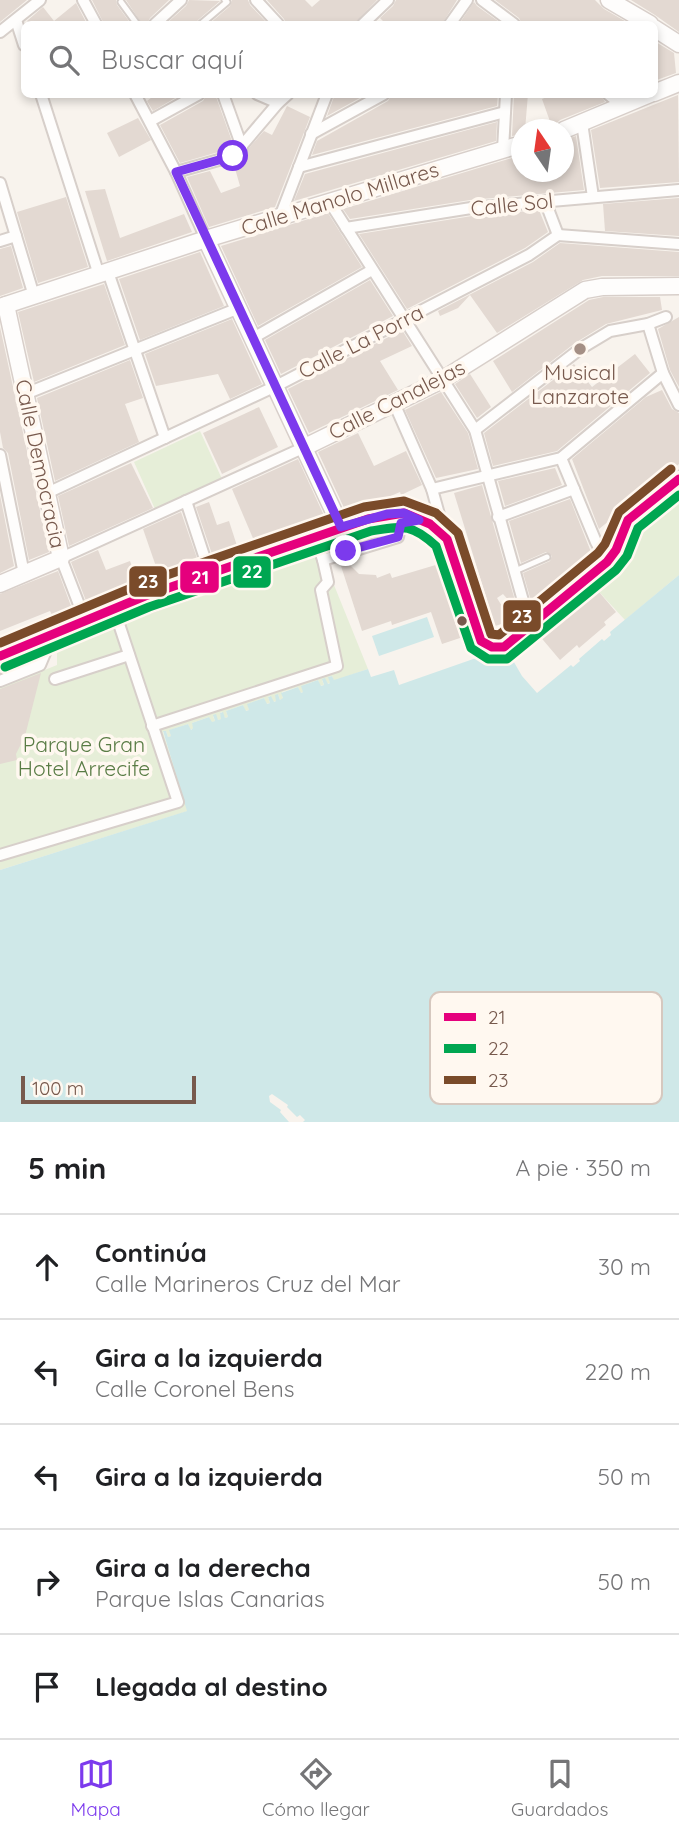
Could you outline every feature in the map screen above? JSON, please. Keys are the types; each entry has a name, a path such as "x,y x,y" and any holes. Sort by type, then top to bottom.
{"main road":[{"path":"609,0 626,4 646,21"},
{"path":"658,31 679,44"},
{"path":"658,92 679,83"},
{"path":"574,126 642,98"},
{"name":"Calle Manolo Millares","path":"3,306 206,239 511,147"},
{"path":"206,239 305,447 342,535"},
{"name":"Calle Canalejas","path":"305,447 442,380 585,290 602,287 679,286"},
{"name":"Calle Democracia","path":"3,306 61,558"},
{"path":"0,656 145,596 342,535 387,514 404,513 447,539 481,641 495,649 504,647 607,562 616,550 628,520 679,479"},
{"name":"Calle Canalejas","path":"0,584 61,558"}],"street":[{"path":"0,32 40,0"},
{"path":"83,0 94,21"},
{"path":"158,21 181,0"},
{"path":"256,0 275,21"},
{"path":"366,21 388,0"},
{"path":"452,21 467,0"},
{"path":"482,0 510,21"},
{"path":"16,20 21,36"},
{"path":"42,98 165,438"},
{"path":"137,98 176,172 206,239"},
{"path":"150,121 193,98"},
{"path":"224,98 242,147"},
{"path":"266,98 278,103"},
{"path":"176,172 233,156 284,98"},
{"path":"280,216 326,98"},
{"path":"312,134 376,98"},
{"path":"503,150 506,98"},
{"path":"613,98 623,106"},
{"path":"299,167 505,112"},
{"path":"582,123 593,197"},
{"path":"0,183 34,296"},
{"name":"Calle Sol","path":"346,228 471,208 679,190"},
{"path":"329,201 475,430 527,615"},
{"path":"545,201 558,235 679,244"},
{"name":"Calle La Porra","path":"45,494 276,386 530,255 558,235"},
{"path":"0,241 16,236"},
{"path":"253,338 372,270"},
{"path":"25,394 239,308"},
{"path":"475,430 580,349 610,331 648,324 666,317"},
{"path":"648,324 663,373 679,405"},
{"path":"432,489 561,458 663,373"},
{"path":"394,403 432,489 440,518 426,524"},
{"name":"Calle Canalejas","path":"61,558 305,447"},
{"path":"0,455 24,573"},
{"path":"561,458 607,562"},
{"path":"498,517 574,489"},
{"path":"186,501 210,574"},
{"path":"323,560 398,537 401,523"},
{"path":"0,681 40,665 48,646 117,618 319,548 328,582 321,590 337,666 152,726"},
{"name":"Calle Democracia","path":"61,558 85,620"},
{"path":"0,855 178,802 117,618"},
{"path":"55,679 129,654"}],"lane":[{"path":"205,21 227,2 225,0"},
{"path":"121,2 135,21"},
{"path":"342,535 401,523 426,524"},
{"path":"514,571 547,557"},
{"path":"0,670 30,657 48,636"}],"green space":[{"path":"200,431 222,479 155,509 134,462"},
{"path":"679,493 679,575 625,620 591,583 635,527"},
{"name":"Parque Gran Hotel Arrecife","path":"319,548 368,669 334,681 332,676 329,677 330,683 322,680 324,685 320,686 318,680 302,686 304,692 300,693 298,687 282,692 283,699 280,700 278,694 273,702 270,696 270,703 266,704 264,698 248,704 249,710 245,711 243,705 226,711 228,717 225,718 222,712 222,719 218,720 213,716 215,721 211,723 209,717 192,723 194,728 190,730 188,724 170,730 171,736 168,737 166,731 163,732 188,811 0,870 0,688 57,665 57,645"}],"water":[{"path":"679,575 679,1122 303,1122 305,1120 300,1115 297,1117 288,1105 272,1094 269,1096 270,1102 281,1110 289,1122 0,1122 0,870 187,811 163,731 166,731 168,737 171,736 169,730 188,724 191,730 192,723 209,717 212,722 215,721 213,715 216,714 218,720 221,719 220,713 223,712 225,718 228,717 226,711 243,705 246,711 249,710 247,704 264,698 267,704 270,703 268,697 271,696 274,702 275,695 278,694 280,700 283,698 281,693 298,687 301,693 301,686 318,680 321,686 324,685 322,679 325,678 328,684 328,677 332,676 334,680 368,669 371,677 394,670 399,685 479,657 495,662 511,657 522,676 537,693 571,665 573,667 602,639 604,641 611,635 610,632"},
{"path":"427,617 434,637 379,656 372,636"}],"building":[{"path":"0,0 27,0 0,22"},
{"path":"92,0 116,0 129,21 102,21"},
{"path":"126,0 169,0 148,21 140,21"},
{"path":"189,0 220,1 198,21 169,21"},
{"path":"232,0 248,0 265,21 212,21 230,6"},
{"path":"267,0 305,0 312,7 320,0 377,0 357,21 284,19"},
{"path":"396,0 457,0 444,21 383,21 380,18"},
{"path":"495,0 595,0 604,9 625,21 520,21"},
{"path":"631,0 679,0 679,32 655,15"},
{"path":"474,2 498,21 461,21"},
{"path":"76,3 85,21 54,21"},
{"path":"43,7 54,21 27,21"},
{"path":"658,43 674,53 676,73 658,80"},
{"path":"678,95 679,182 600,188 591,130"},
{"path":"151,98 175,98 153,111 147,101"},
{"path":"205,98 216,98 233,144 229,149 180,163 160,125"},
{"path":"334,98 360,98 327,116"},
{"path":"390,98 498,98 497,106 312,155 317,141"},
{"path":"514,98 528,98 526,119 513,119"},
{"path":"544,98 602,98 605,102 562,119 549,119 542,99"},
{"path":"287,106 310,117 275,207 209,227 187,177 210,171 221,193 240,186 234,165 264,131 272,135"},
{"path":"138,118 151,140 119,157 107,133"},
{"path":"497,122 496,141 294,201 305,174"},
{"path":"576,136 584,190 470,200 350,219 343,209 511,158 511,182 574,182"},
{"path":"105,189 120,238 184,214 192,232 107,261 85,191"},
{"path":"66,197 88,267 38,283 17,212"},
{"path":"679,198 679,236 605,231 603,204"},
{"path":"539,210 548,232 525,248 407,309 359,234 472,216"},
{"path":"328,213 362,267 258,326 221,246"},
{"path":"560,243 679,252 679,276 602,276 583,280 497,333 470,295 458,308 440,316 438,311 533,262"},
{"path":"11,246 23,288 0,296 0,249"},
{"path":"200,252 224,306 140,340 119,279"},
{"path":"370,280 393,316 281,374 265,340"},
{"path":"104,284 125,345 34,382 18,312"},
{"path":"603,297 660,297 662,310 606,324 575,343 512,392 493,361 589,300"},
{"path":"679,317 679,387 670,370 658,329"},
{"path":"232,319 262,384 230,399 218,374 156,386 145,354"},
{"path":"0,327 49,552 29,560 8,453 3,448 0,432"},
{"path":"402,330 412,346 380,361 398,390 309,433 288,389"},
{"path":"635,354 650,373 557,451 493,466 484,433 574,364 592,387"},
{"path":"130,360 143,398 125,404 139,442 55,481 37,398"},
{"path":"470,374 491,407 477,418 455,384"},
{"path":"662,390 672,409 679,413 679,464 599,529 572,459 646,397"},
{"path":"441,392 468,433 478,469 436,478 405,410"},
{"path":"259,407 278,447 222,474 203,433"},
{"path":"358,433 374,466 406,451 422,485 401,495 400,492 346,512 318,452"},
{"path":"298,459 327,522 255,543 232,489"},
{"path":"131,463 153,508 69,546 58,496"},
{"path":"555,468 562,485 505,506 498,481"},
{"path":"482,485 518,611 503,594 497,598 511,621 495,626 454,493"},
{"path":"0,495 14,566 0,573"},
{"path":"570,499 593,557 533,608 523,573 550,561 552,556 546,552 521,563 509,521"},
{"path":"209,502 217,525 229,521 239,552 214,560 196,507"},
{"path":"181,512 199,564 160,578 143,529"},
{"path":"98,550 106,570 130,561 139,585 88,606 71,562"},
{"path":"439,564 463,637 442,644 431,612 392,625 391,621 362,631 341,566 350,565 359,574 376,575 377,578 390,573 392,578"},
{"path":"58,571 71,606 52,615 50,611 0,631 0,594"},
{"path":"594,586 616,612 604,622 606,625 560,660 538,634"},
{"path":"41,673 25,736 16,754 17,760 0,764 0,689"}],"transit line":[{"name":"23","path":"0,643 141,584 364,507 404,501 436,513 458,533 491,634 499,635 598,553 605,544 619,512 671,469"},
{"name":"21","path":"0,656 145,596 368,519 404,513 430,524 447,539 481,641 492,647 504,647 607,562 616,550 628,520 679,479"},
{"name":"22","path":"5,667 149,607 371,531 399,527 420,533 436,546 471,648 488,659 507,659 616,570 627,556 638,528 679,495"}],"place":[{"name":"Musical Lanzarote","path":"580,349"}],"route":[{"path":"233,156 176,172 341,527 387,514 404,513 419,520 401,523 398,537 346,551"}]}
